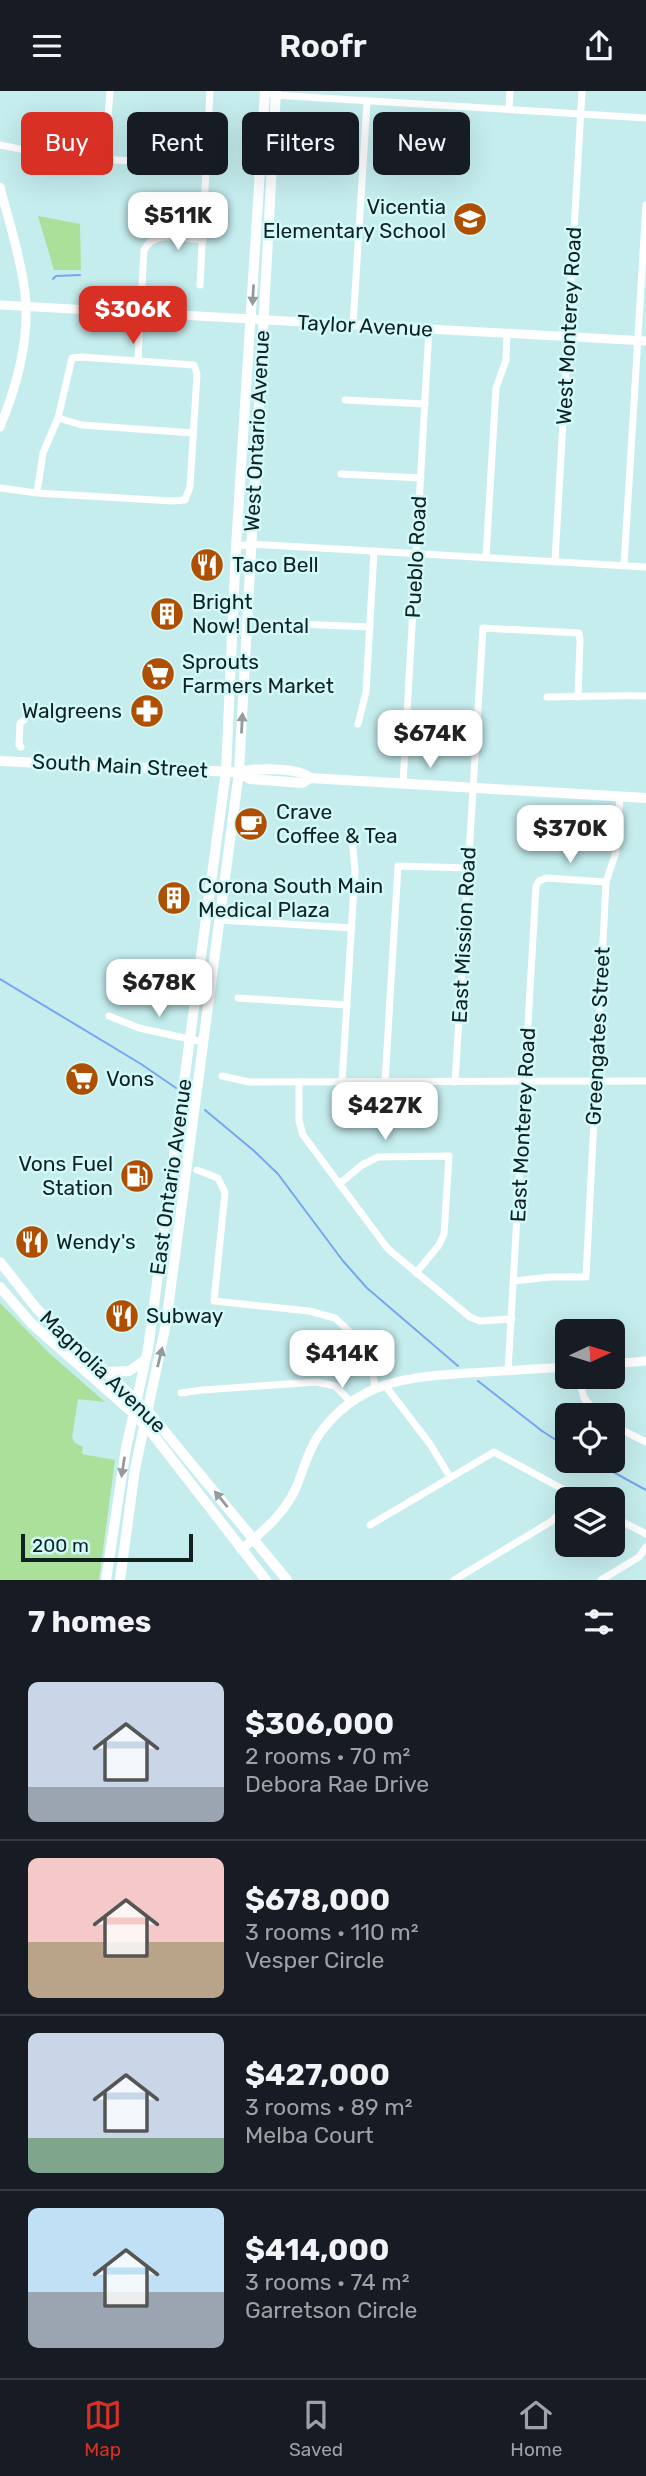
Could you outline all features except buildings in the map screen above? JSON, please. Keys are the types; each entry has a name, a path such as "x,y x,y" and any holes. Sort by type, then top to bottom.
{"main road":[{"name":"West Ontario Avenue","path":"239,772 270,93"},
{"name":"West Ontario Avenue","path":"226,771 236,547 258,320"},
{"name":"South Main Street","path":"0,761 239,772 251,769 303,772 310,778 646,798"},
{"name":"East Ontario Avenue","path":"106,1580 133,1413 145,1360 226,771"},
{"name":"East Ontario Avenue","path":"120,1580 144,1424 162,1347 239,772"},
{"path":"216,847 218,870 213,912 214,918 219,920"},
{"name":"Magnolia Avenue","path":"0,1262 37,1309 148,1410 286,1580"},
{"name":"Magnolia Avenue","path":"0,1287 32,1324 144,1424 266,1580"},
{"path":"106,1372 129,1371 145,1360"},
{"path":"139,1452 155,1447 168,1454"}],"street":[{"path":"108,112 110,91"},
{"path":"209,112 210,91"},
{"path":"509,109 510,91"},
{"name":"West Monterey Road","path":"555,561 582,91"},
{"path":"270,93 646,118"},
{"path":"354,325 368,101"},
{"path":"0,145 21,149"},
{"path":"200,285 206,175"},
{"path":"0,187 5,225 22,270 26,306 23,349 17,380 0,426"},
{"path":"624,565 642,341 646,205"},
{"path":"138,360 144,250 148,241 156,237 203,240"},
{"name":"Taylor Avenue","path":"0,305 642,341"},
{"name":"Pueblo Road","path":"403,784 429,329"},
{"path":"486,557 496,387 506,360 507,333"},
{"path":"0,488 37,493 185,500 190,487 197,374 194,365 72,358 58,418 43,453 37,493"},
{"path":"345,400 425,404"},
{"path":"58,418 82,425 193,433"},
{"path":"341,474 421,478"},
{"path":"236,547 251,544 646,567"},
{"path":"358,724 366,692 374,551"},
{"path":"299,624 370,627"},
{"name":"East Mission Road","path":"455,1081 483,628 579,633 578,697"},
{"path":"547,697 646,697"},
{"path":"21,747 20,723 24,720"},
{"name":"Greengates Street","path":"514,1281 586,1277 606,882 616,852 620,796"},
{"path":"342,1082 355,870 352,839"},
{"path":"385,1082 398,866 468,868"},
{"name":"East Monterey Road","path":"508,1371 536,886 546,878 606,882"},
{"path":"219,920 352,928"},
{"path":"237,998 347,1005"},
{"path":"109,1016 139,1028 203,1042"},
{"path":"222,1076 249,1082 646,1081"},
{"path":"299,1082 299,1121 303,1135 388,1249 470,1317 480,1321 512,1319"},
{"path":"338,1184 362,1165 378,1157 449,1156 444,1234 439,1245 415,1273"},
{"path":"197,1170 218,1178 225,1193 214,1301 309,1311 334,1318 366,1347 372,1364 374,1388"},
{"path":"625,1363 646,1361"},
{"path":"241,1550 284,1509 295,1491 310,1450 334,1416 374,1388 417,1376 555,1368"},
{"path":"181,1394 202,1389 317,1382 335,1386 351,1402"},
{"path":"384,1384 430,1444 450,1477"},
{"path":"625,1432 646,1442"},
{"path":"370,1525 494,1452 556,1487"},
{"path":"453,1580 555,1518"},
{"path":"625,1523 646,1534"},
{"path":"601,1580 639,1557 646,1547"}],"green space":[{"path":"38,216 80,224 81,270 54,270"},
{"path":"0,1303 48,1352 105,1402 78,1399 72,1438 83,1447 82,1454 115,1460 99,1580 0,1580"}],"waterway":[{"path":"53,279 56,276 80,275"},
{"path":"0,979 176,1088"},
{"path":"205,1110 278,1174 343,1261 367,1288 458,1366"},
{"path":"478,1381 555,1439"},
{"path":"615,1473 646,1490"}],"place":[{"name":"Vicentia Elementary School","path":"470,219"},
{"name":"Taco Bell","path":"207,565"},
{"name":"Bright Now! Dental","path":"167,614"},
{"name":"Sprouts Farmers Market","path":"158,674"},
{"name":"Walgreens","path":"147,711"},
{"name":"Crave Coffee & Tea","path":"251,824"},
{"name":"Corona South Main Medical Plaza","path":"174,898"},
{"name":"Vons","path":"82,1079"},
{"name":"Vons Fuel Station","path":"137,1176"},
{"name":"Wendy's","path":"32,1242"},
{"name":"Subway","path":"122,1316"}]}
